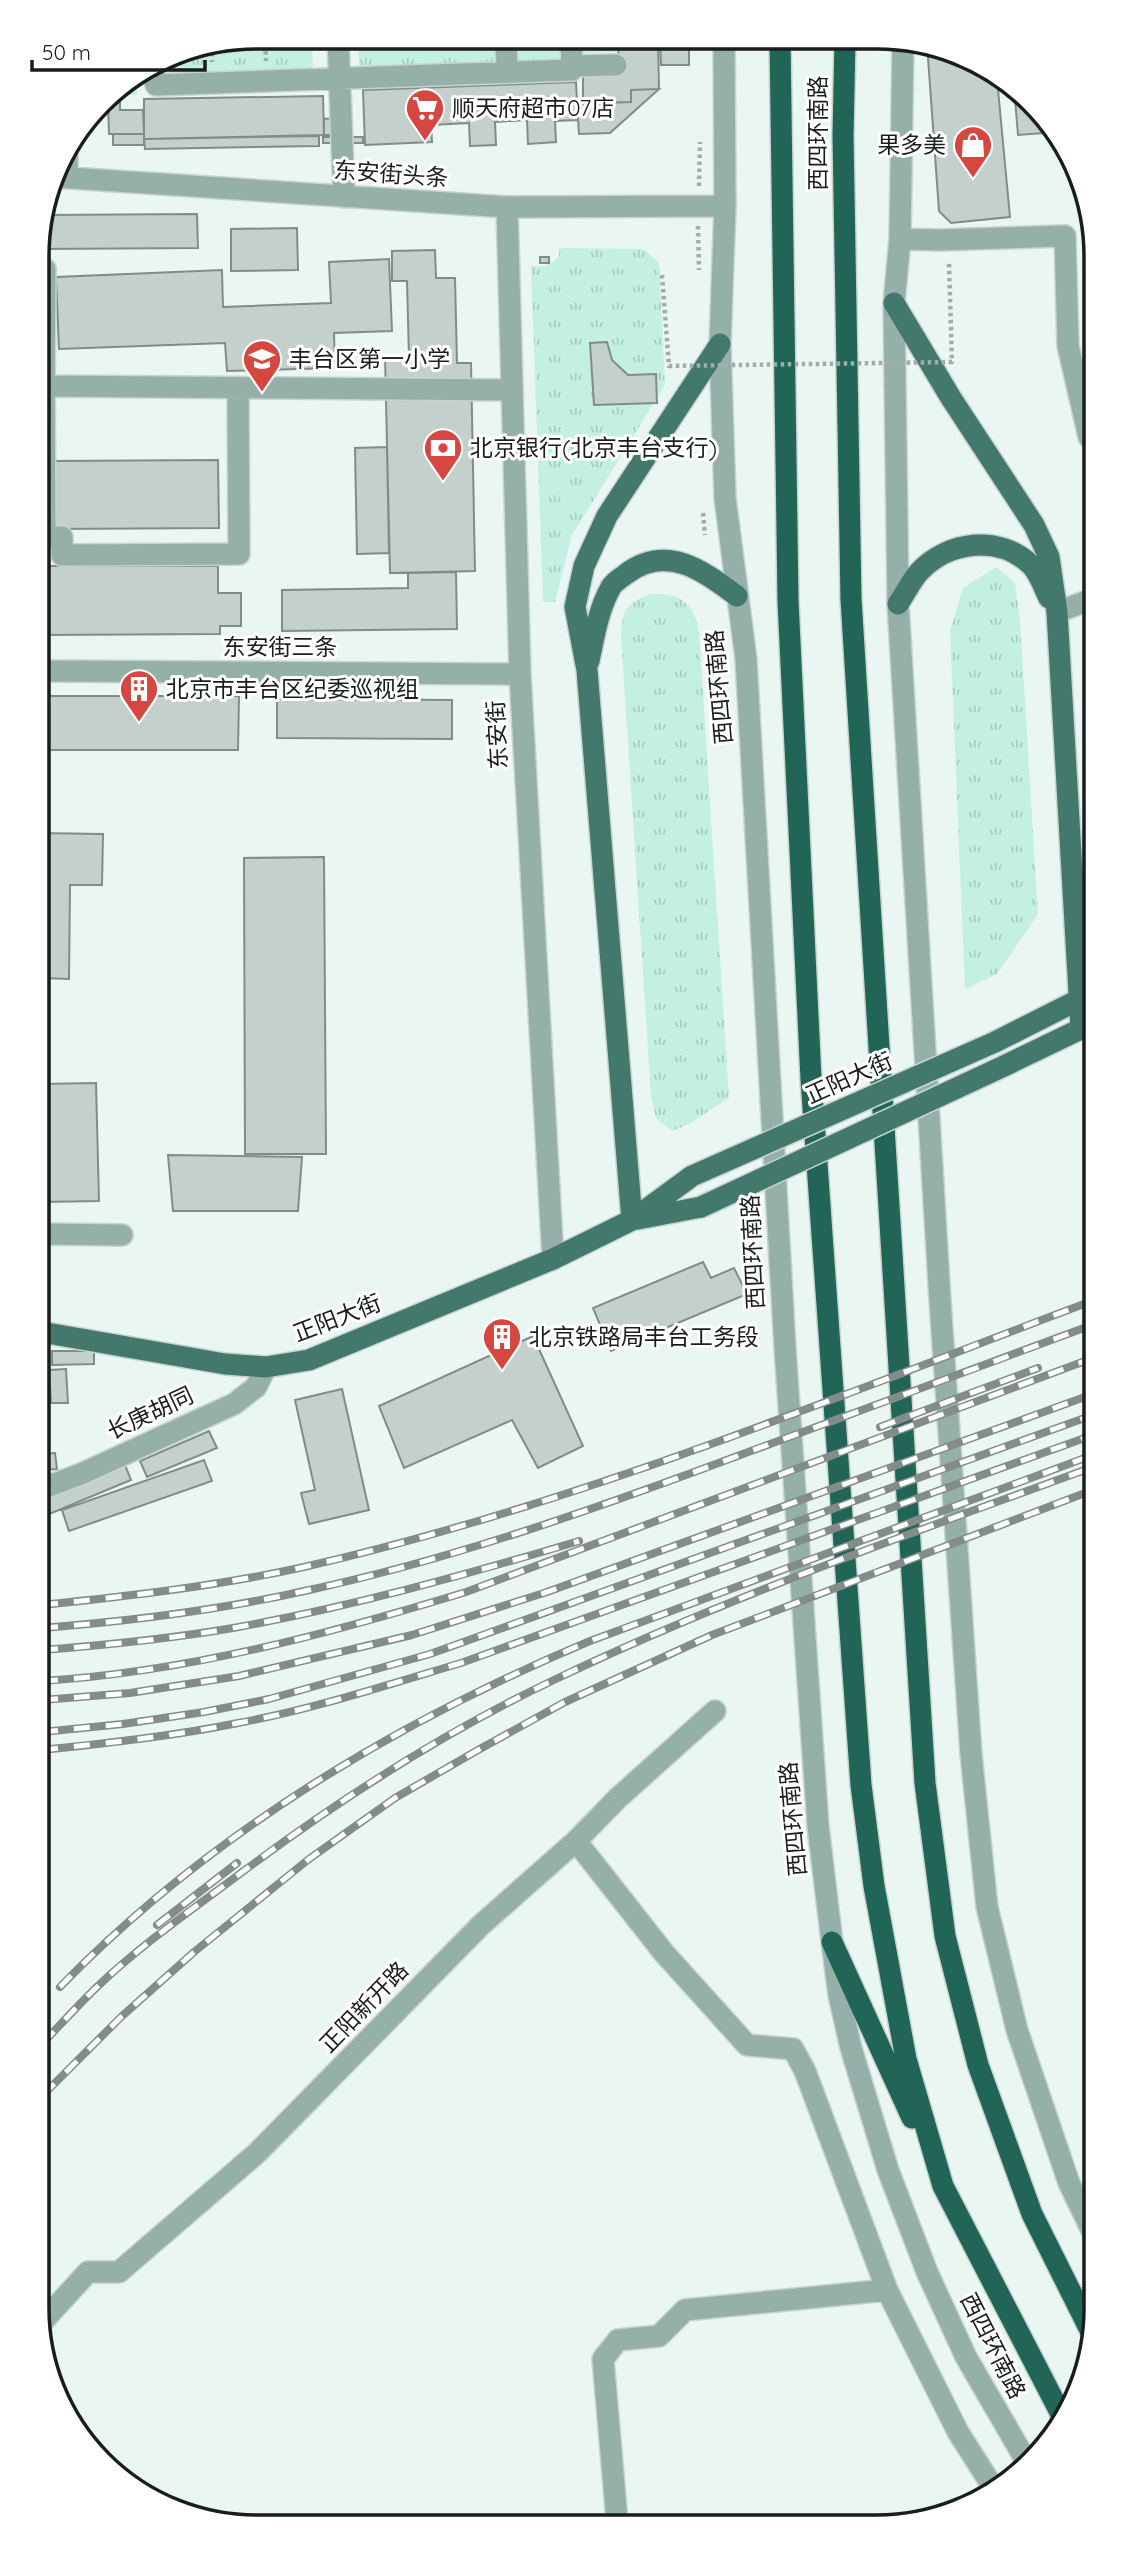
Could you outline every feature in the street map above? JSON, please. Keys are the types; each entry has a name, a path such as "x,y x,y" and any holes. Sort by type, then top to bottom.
{"highway":[{"name":"西四环南路","path":"780,49 788,601 811,1079 861,1785 874,1886 906,2059 943,2186 1058,2408"},
{"name":"西四环南路","path":"845,49 843,136 851,599 925,1783 945,1936 978,2065 1032,2214 1084,2318"},
{"path":"843,136 857,49"},
{"path":"832,1942 943,2186"}],"main road":[{"path":"894,303 950,398 1034,525 1049,557 1057,612 1084,970"},
{"path":"632,1220 587,670 575,607 584,565 607,516 720,344"},
{"path":"898,604 919,573 944,552 978,544 1004,547 1032,565 1057,612"},
{"path":"587,670 599,615 611,586 637,566 670,559 701,570 737,596"},
{"name":"正阳大街","path":"49,1333 226,1364 266,1367 309,1360 553,1258 632,1220 692,1176 995,1042 1084,997"},
{"name":"正阳大街","path":"632,1220 701,1206 1084,1027"}],"street":[{"path":"339,49 345,197"},
{"path":"506,49 506,72"},
{"path":"154,76 156,85 572,70 571,49"},
{"name":"西四环南路","path":"724,49 725,205 720,344 725,498 746,659 785,1348 817,1813 832,1942 839,1995 851,2048 888,2170 927,2272 966,2357 1022,2455"},
{"path":"903,51 900,239 894,303 898,604 943,1356 971,1754 987,1907 1017,2031 1069,2183 1084,2213"},
{"path":"572,66 616,65"},
{"name":"东安街头条","path":"65,178 506,207 725,205"},
{"name":"东安街","path":"506,207 520,674 553,1258"},
{"path":"900,239 1065,236 1068,346 1084,415"},
{"path":"49,386 512,390"},
{"path":"49,537 62,537 62,555 239,554 238,389"},
{"path":"1057,612 1084,602"},
{"name":"东安街三条","path":"49,671 520,674"},
{"path":"49,1234 122,1235"},
{"name":"长庚胡同","path":"49,1486 233,1404 256,1387 266,1367"},
{"name":"正阳新开路","path":"49,2314 88,2272 119,2272 257,2153 481,1925 576,1841 618,1798 715,1711"},
{"path":"576,1841 664,1953 747,2045 793,2049 805,2071 887,2290 958,2432 989,2482"},
{"path":"616,2515 603,2359 618,2340 659,2336 685,2310 887,2290"}],"path":[{"path":"662,275 668,366 952,362 949,263"}],"green space":[{"path":"242,49 312,49 313,72 159,78 159,73 164,70 216,53"},
{"path":"358,49 502,49 503,65 359,70"},
{"path":"509,49 568,49 569,64 510,66"},
{"path":"577,49 617,49 617,52 577,53"},
{"path":"137,87 137,95 126,95"},
{"path":"559,248 644,249 659,263 665,385 572,535 555,602 543,602 531,266 546,266 559,257"},
{"path":"996,567 1015,583 1020,621 1038,914 997,974 965,989 950,631 963,588"},
{"path":"651,594 670,595 684,601 693,613 699,632 729,1098 689,1124 672,1131 656,1118 651,1096 621,636 627,609 631,604"}],"building":[{"path":"618,49 658,49 659,89 631,90 631,102 583,103 583,72 619,71"},
{"path":"660,49 689,49 689,65 661,65"},
{"path":"928,56 956,65 998,89 1010,217 951,223 939,211"},
{"path":"576,82 578,120 555,121 556,142 528,144 527,120 495,122 496,145 470,146 469,123 431,125 432,142 365,145 363,90"},
{"path":"659,89 610,133 579,134 577,104 631,102 631,90"},
{"path":"323,96 324,135 144,139 144,99"},
{"path":"117,103 120,103 120,110 143,110 144,134 109,134 108,112"},
{"path":"1015,103 1043,133 1018,135"},
{"path":"334,118 334,135 324,135 324,119"},
{"path":"113,134 144,134 144,145 113,145"},
{"path":"319,136 319,146 145,149 144,139"},
{"path":"323,137 363,137 363,143 323,143"},
{"path":"197,214 198,248 49,249 54,215"},
{"path":"297,228 298,270 231,271 231,229"},
{"path":"435,250 436,278 455,278 457,363 471,363 475,571 390,573 385,357 409,357 407,281 392,281 392,251"},
{"path":"540,257 549,257 549,263 540,263"},
{"path":"389,259 392,331 334,333 335,368 227,371 225,343 59,349 56,277 222,270 223,307 331,303 329,262"},
{"path":"607,342 612,360 628,375 656,374 657,403 594,405 590,343"},
{"path":"387,447 389,553 357,554 355,448"},
{"path":"218,460 219,528 51,529 51,461"},
{"path":"49,566 218,566 218,593 241,593 241,626 220,626 220,634 49,635"},
{"path":"456,572 457,629 282,631 282,590 408,588 408,573"},
{"name":"北京市丰台区纪委巡视组","path":"49,696 239,696 238,750 49,750"},
{"path":"277,699 452,700 452,739 277,738"},
{"path":"49,833 103,834 102,885 70,885 69,979 49,978"},
{"path":"324,857 326,1154 245,1154 244,858"},
{"path":"96,1083 99,1201 49,1202 49,1084"},
{"path":"168,1155 302,1157 298,1211 173,1211"},
{"path":"703,1262 711,1278 734,1268 747,1294 611,1351 593,1308"},
{"name":"北京铁路局丰台工务段","path":"533,1336 583,1446 538,1468 512,1420 404,1468 379,1406"},
{"path":"52,1351 94,1351 94,1364 52,1365"},
{"path":"66,1369 68,1403 51,1403 49,1370"},
{"path":"342,1389 369,1510 309,1524 301,1493 315,1490 295,1400"},
{"path":"209,1431 217,1448 147,1477 140,1461"},
{"path":"49,1453 55,1453 57,1469 49,1470"},
{"path":"204,1460 212,1481 69,1531 62,1510"},
{"path":"125,1465 131,1480 49,1514 49,1496"}],"railway":[{"path":"49,1604 173,1590 272,1574 405,1542 505,1513 702,1447 1084,1304"},
{"path":"49,1627 210,1609 309,1590 422,1562 642,1491 1084,1328"},
{"path":"49,1680 150,1669 257,1649 466,1592 1084,1361"},
{"path":"880,1427 1038,1368"},
{"path":"49,1699 130,1693 239,1676 412,1635 547,1592 1084,1397"},
{"path":"49,1731 123,1724 269,1699 430,1654 1084,1418"},
{"path":"49,1749 238,1723 322,1704 406,1680 461,1663 1084,1438"},
{"path":"60,1987 117,1932 178,1880 242,1832 308,1787 446,1708 590,1641 1084,1458"},
{"path":"49,2037 115,1971 186,1914 355,1793 473,1721 556,1679 688,1620 822,1567 1084,1470"},
{"path":"49,2089 121,2017 194,1952 309,1859 395,1798 478,1750 565,1702 712,1635 1084,1493"},
{"path":"49,1649 161,1638 277,1620 407,1589 579,1541"},
{"path":"157,1925 237,1863"}],"place":[{"name":"顺天府超市07店","path":"425,142"},
{"name":"果多美","path":"973,179"},
{"name":"丰台区第一小学","path":"262,393"},
{"name":"北京银行(北京丰台支行)","path":"443,482"},
{"name":"北京市丰台区纪委巡视组","path":"139,723"},
{"name":"北京铁路局丰台工务段","path":"502,1371"}]}
